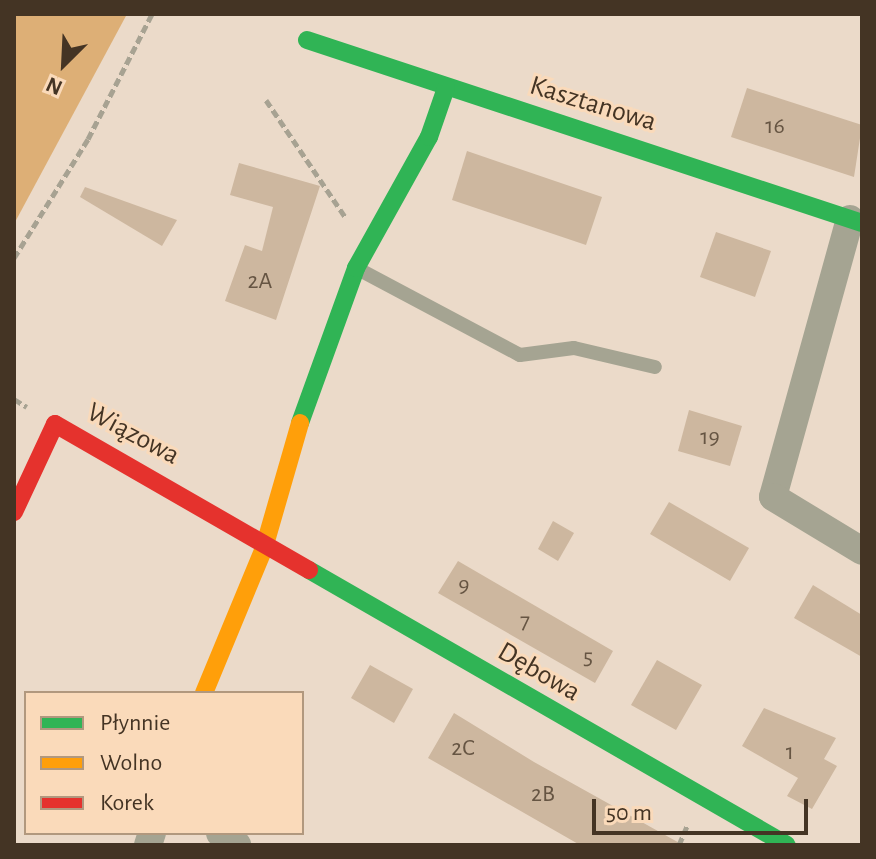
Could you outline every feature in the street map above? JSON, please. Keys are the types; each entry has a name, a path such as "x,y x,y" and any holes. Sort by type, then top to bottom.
{"street":[{"name":"Kasztanowa","path":"307,40 856,221"},
{"path":"205,691 264,548 272,500 356,268 429,137 446,88"},
{"path":"856,221 773,497 862,551"},
{"name":"Wiązowa","path":"14,512 55,424 171,485 264,548"},
{"name":"Dębowa","path":"264,548 787,845"}],"lane":[{"path":"356,268 520,355 574,348 655,367"}],"path":[{"path":"14,258 88,139 152,14"},
{"path":"266,100 349,223 370,241"}],"shaded area":[{"path":"14,14 127,14 14,224"}],"building":[{"path":"747,88 862,125 854,177 731,137"},
{"path":"467,151 602,197 586,245 452,200"},
{"path":"239,163 320,186 276,320 225,301 245,245 262,251 273,207 230,195"},
{"path":"85,187 177,220 162,246 80,197"},
{"path":"716,232 771,251 755,297 700,277"},
{"path":"689,410 742,426 730,466 678,451"},
{"path":"669,502 749,548 730,581 650,534"},
{"path":"553,521 574,533 558,561 538,549"},
{"path":"458,561 613,651 595,683 438,593"},
{"path":"813,585 862,615 862,657 794,618"},
{"path":"657,660 702,685 676,730 631,705"},
{"path":"370,665 413,689 394,723 351,698"},
{"path":"764,708 836,738 824,759 837,766 812,809 787,796 798,778 742,746"},
{"path":"454,713 534,762 683,845 580,845 428,758"}],"traffic: fast":[{"path":"307,40 862,223"},
{"path":"300,423 356,268 429,137 446,88"},
{"path":"309,570 787,845"}],"traffic: slow":[{"path":"205,691 264,548 300,423"}],"traffic: jam":[{"path":"14,512 55,424 309,570"}]}
